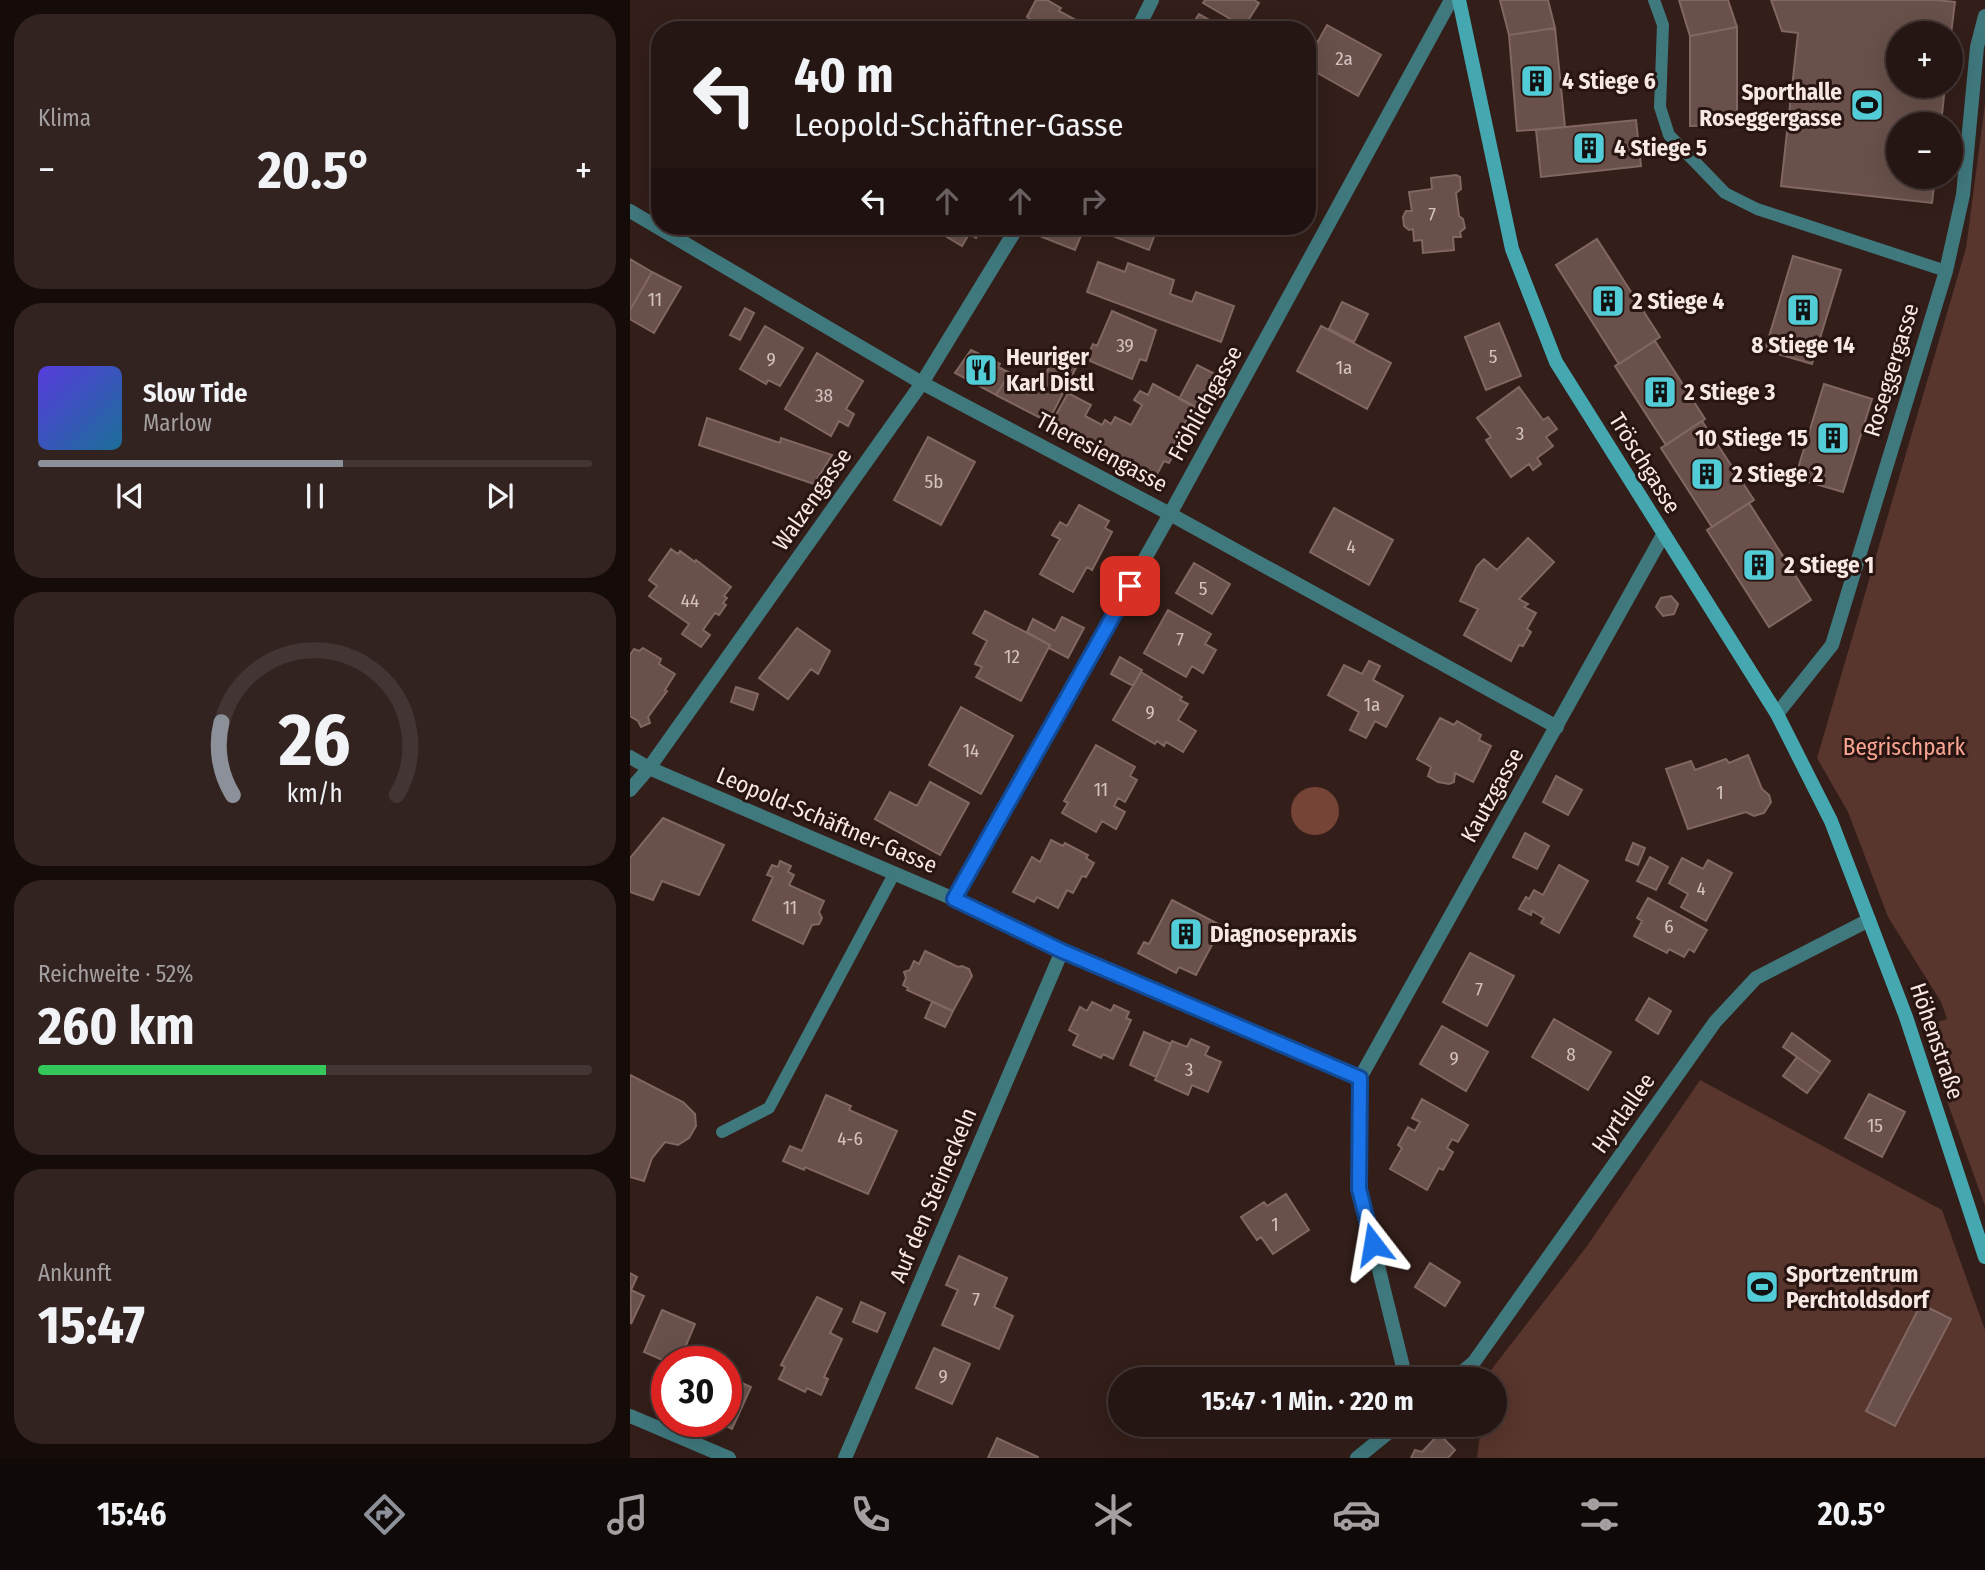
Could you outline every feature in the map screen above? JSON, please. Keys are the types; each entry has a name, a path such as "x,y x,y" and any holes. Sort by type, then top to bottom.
{"street":[{"path":"1142,21 1152,0"},
{"name":"Fröhlichgasse","path":"954,899 1170,514 1451,0"},
{"name":"Tröschgasse","path":"1459,0 1512,249 1556,362 1777,714 1831,821 1870,920"},
{"name":"Roseggergasse","path":"1777,714 1832,645 1946,271 1963,195 1977,47 1985,16"},
{"name":"Theresiengasse","path":"630,211 651,223"},
{"name":"Theresiengasse","path":"671,235 922,383 1170,514 1557,727"},
{"name":"Walzengasse","path":"630,790 649,768 922,383 1012,235"},
{"name":"Kautzgasse","path":"1360,1078 1663,535"},
{"name":"Leopold-Schäftner-Gasse","path":"630,757 649,768 954,899 1062,951 1360,1078"},
{"name":"Höhenstraße","path":"1870,920 1906,1017 1985,1257"},
{"name":"Hyrtlallee","path":"1468,1367 1715,1023 1756,978 1870,920"},
{"name":"Auf den Steineckeln","path":"845,1458 1062,951"},
{"path":"1360,1078 1359,1189 1403,1367"},
{"path":"630,1416 729,1458"},
{"path":"1357,1458 1382,1437"}],"lane":[{"path":"1654,0 1663,25 1660,107 1669,135 1725,193 1757,209 1946,271"},
{"path":"722,1132 769,1108 894,874"}],"green space":[{"name":"Begrischpark","path":"1985,104 1985,1206 1943,1090 1934,1023 1947,1019 1941,1002 1888,917 1848,812 1817,758 1966,248"},
{"name":"Sportzentrum Perchtoldsdorf","path":"1700,1080 1942,1210 1985,1330 1985,1458 1477,1458 1480,1437 1507,1437 1507,1367 1493,1367 1587,1246"}],"shaded area":[{"path":"1315,787 1332,794 1339,811 1332,828 1315,835 1298,828 1291,811 1298,794"}],"building":[{"path":"1036,0 1047,0 1061,8 1059,11 1077,21 1033,21 1027,17"},
{"path":"1205,0 1254,0 1259,3 1248,21 1234,21 1203,3"},
{"path":"1500,0 1548,0 1555,28 1509,35"},
{"path":"1679,0 1728,0 1737,27 1690,36"},
{"name":"Sporthalle Roseggergasse","path":"1771,0 1955,2 1953,21 1886,21 1886,98 1944,98 1942,112 1886,112 1886,189 1934,189 1932,203 1781,186 1798,33 1782,31"},
{"path":"1199,14 1211,21 1195,21"},
{"path":"1327,25 1381,55 1358,96 1316,72 1316,45"},
{"path":"1737,27 1737,125 1690,126 1690,36"},
{"name":"4 Stiege 6","path":"1555,28 1565,127 1517,131 1509,35"},
{"name":"4 Stiege 5","path":"1636,120 1641,166 1541,177 1536,130"},
{"path":"1456,175 1460,177 1461,189 1456,193 1459,216 1463,219 1465,228 1460,232 1461,237 1453,237 1454,250 1423,253 1422,240 1414,241 1413,229 1409,230 1404,226 1403,217 1406,211 1412,211 1409,192 1432,189 1431,178"},
{"path":"944,235 968,235 962,246"},
{"path":"1043,235 1081,235 1075,250 1042,237"},
{"path":"1110,235 1155,235 1149,250"},
{"name":"2 Stiege 4","path":"1597,239 1660,337 1619,364 1556,265"},
{"name":"8 Stiege 14","path":"1793,256 1841,270 1812,364 1765,350"},
{"path":"630,259 652,272 630,310"},
{"path":"1098,262 1125,272 1128,263 1174,280 1170,294 1192,302 1196,292 1234,306 1221,342 1087,292"},
{"path":"652,272 681,287 654,333 630,319 630,310"},
{"path":"1342,302 1368,314 1354,342 1329,329"},
{"path":"745,308 754,313 740,340 730,335"},
{"path":"1112,311 1156,330 1146,361 1140,359 1132,379 1090,361 1091,356 1088,355 1093,344 1097,346"},
{"path":"1499,323 1521,376 1486,390 1465,337"},
{"path":"765,326 803,348 780,386 768,380 766,384 740,369"},
{"path":"1321,326 1391,363 1367,409 1297,371"},
{"name":"2 Stiege 3","path":"1655,341 1705,419 1666,445 1615,366"},
{"name":"Heuriger Karl Distl","path":"971,350 1000,364 998,367 1010,373 996,395 955,373"},
{"path":"1059,350 1080,360 1048,422 996,395 1010,373 1038,387"},
{"path":"817,353 863,381 846,409 854,414 848,426 839,421 831,436 785,409"},
{"path":"1197,365 1223,378 1205,412 1179,399"},
{"path":"1153,384 1194,406 1174,444 1178,446 1169,463 1164,461 1154,480 1051,424 1068,393 1091,405 1085,416 1102,425 1105,420 1111,424 1115,417 1131,425 1142,405 1134,400 1140,391 1148,395"},
{"name":"10 Stiege 15","path":"1824,384 1872,399 1843,492 1795,478"},
{"path":"1519,387 1543,420 1548,417 1557,429 1546,437 1553,446 1537,458 1541,464 1533,470 1529,464 1511,477 1486,440 1491,437 1477,418"},
{"path":"707,418 780,443 781,438 832,455 814,484 699,445"},
{"name":"2 Stiege 2","path":"1702,421 1754,500 1712,527 1661,448"},
{"path":"928,437 975,462 941,525 894,500"},
{"name":"2 Stiege 1","path":"1749,503 1811,600 1769,627 1707,530"},
{"path":"1079,505 1109,521 1105,528 1112,532 1092,570 1087,567 1073,592 1040,574 1060,539 1052,535 1060,522 1067,526"},
{"path":"1334,508 1393,540 1369,585 1310,552"},
{"path":"1528,538 1554,562 1519,599 1528,604 1524,607 1536,613 1527,629 1531,632 1523,646 1519,645 1511,661 1464,635 1478,609 1460,601 1477,566 1484,559 1497,570"},
{"path":"671,549 678,554 680,551 695,562 696,560 731,587 724,596 727,598 723,603 726,605 719,615 715,613 703,630 710,635 701,647 682,634 689,624 649,596 657,586 649,580"},
{"path":"1194,563 1230,584 1212,614 1176,593"},
{"path":"1671,596 1678,604 1674,614 1663,616 1656,607 1661,598"},
{"path":"1168,610 1211,634 1205,644 1216,650 1203,673 1192,666 1186,677 1144,653"},
{"path":"985,611 1050,645 1021,701 976,677 982,667 975,664 987,641 973,633"},
{"path":"1062,617 1084,628 1068,658 1027,632 1033,619 1055,631"},
{"path":"797,628 830,651 818,674 811,669 788,699 759,678"},
{"path":"643,648 661,659 659,664 675,674 665,690 667,691 648,717 650,723 641,727 638,721 630,716 630,655 634,649 639,651"},
{"path":"1120,657 1142,670 1133,686 1111,674"},
{"path":"1369,661 1380,666 1373,680 1403,696 1386,727 1375,721 1366,738 1350,730 1359,712 1328,695 1344,665 1362,674"},
{"path":"1141,672 1182,697 1180,700 1188,704 1178,720 1196,731 1183,752 1166,742 1164,746 1157,741 1155,744 1113,720"},
{"path":"736,687 758,694 753,710 731,702"},
{"path":"961,707 1013,736 981,794 929,765"},
{"path":"1440,718 1454,725 1457,721 1481,735 1479,740 1491,746 1473,782 1455,773 1454,782 1438,782 1428,776 1431,767 1417,759"},
{"path":"1096,745 1135,767 1130,776 1137,780 1125,802 1118,798 1114,806 1125,812 1116,829 1102,821 1096,832 1062,813 1068,803 1064,801"},
{"path":"1748,755 1762,789 1769,795 1771,802 1764,813 1754,816 1746,812 1688,829 1666,769 1691,761 1695,770 1726,759 1729,763"},
{"path":"1556,776 1582,790 1568,815 1543,802"},
{"path":"930,782 969,803 940,855 875,819 890,792 917,806"},
{"path":"663,818 724,845 699,895 662,881 653,900 630,892 630,858"},
{"path":"1525,833 1549,846 1537,869 1513,857"},
{"path":"1051,840 1063,846 1065,843 1088,855 1086,858 1094,863 1086,877 1082,876 1073,893 1067,890 1058,908 1037,897 1034,902 1013,892 1032,857 1040,862"},
{"path":"1633,843 1645,848 1638,865 1626,860"},
{"path":"1650,857 1668,867 1656,890 1637,881"},
{"path":"1682,858 1703,869 1708,860 1732,873 1706,921 1681,907 1688,894 1669,883"},
{"path":"780,861 791,866 788,872 794,875 789,885 824,901 819,912 822,918 819,924 812,925 803,944 753,920 773,877 767,875 772,865 778,867"},
{"path":"1559,865 1588,881 1559,933 1541,923 1544,918 1532,911 1531,915 1519,909 1534,890 1543,895"},
{"path":"1648,898 1707,930 1694,952 1689,949 1684,957 1669,949 1667,953 1634,936 1642,921 1637,918"},
{"name":"Diagnosepraxis","path":"1172,900 1222,926 1196,975 1179,967 1176,973 1138,953 1144,942 1149,944"},
{"path":"925,951 958,967 969,969 972,976 953,1011 907,990 903,985 906,978 904,972 910,970 914,961 919,964"},
{"path":"1470,953 1514,976 1487,1026 1443,1002"},
{"path":"1649,998 1671,1011 1658,1034 1636,1020"},
{"path":"932,1002 953,1011 945,1027 925,1018"},
{"path":"1092,1002 1111,1011 1114,1005 1129,1012 1126,1018 1131,1020 1113,1059 1103,1054 1101,1058 1073,1045 1078,1035 1069,1030 1080,1007 1087,1011"},
{"path":"1554,1019 1611,1052 1588,1090 1532,1057"},
{"path":"1442,1026 1488,1052 1466,1091 1420,1064"},
{"path":"1144,1032 1171,1044 1156,1077 1130,1065"},
{"path":"1792,1033 1830,1061 1821,1074 1783,1047"},
{"path":"1191,1039 1209,1047 1205,1055 1221,1062 1208,1092 1192,1085 1188,1095 1155,1080 1172,1041 1187,1047"},
{"path":"1797,1057 1821,1074 1807,1093 1783,1076"},
{"path":"630,1075 683,1102 695,1114 696,1126 689,1138 678,1145 665,1142 652,1158 644,1181 630,1177"},
{"path":"1869,1094 1905,1112 1882,1157 1845,1138"},
{"path":"826,1095 851,1106 849,1110 897,1131 868,1194 805,1167 804,1170 783,1161 790,1146 802,1151"},
{"path":"1422,1099 1468,1125 1458,1142 1452,1139 1447,1148 1453,1152 1443,1170 1439,1168 1427,1190 1390,1169 1402,1148 1398,1145 1408,1127 1415,1131 1420,1122 1412,1118"},
{"path":"1286,1194 1309,1230 1273,1254 1261,1237 1257,1240 1241,1217 1264,1202 1267,1206"},
{"path":"959,1256 1007,1278 994,1307 1013,1316 999,1349 942,1325 958,1290 946,1285"},
{"path":"1430,1263 1460,1282 1445,1306 1415,1287"},
{"path":"630,1273 637,1277 631,1290 644,1296 631,1324"},
{"path":"817,1297 842,1309 830,1333 842,1339 824,1377 828,1379 821,1395 807,1388 805,1392 779,1379 785,1367 781,1365"},
{"path":"861,1302 885,1313 877,1332 853,1322"},
{"path":"1921,1304 1951,1319 1895,1426 1866,1411"},
{"path":"662,1310 695,1324 686,1346 651,1346 651,1355 644,1352"},
{"path":"934,1348 970,1364 952,1404 916,1388"},
{"path":"742,1383 751,1387 742,1407"},
{"path":"1436,1437 1442,1437 1455,1450 1448,1458 1411,1458 1415,1450 1422,1452"},
{"path":"997,1438 1038,1457 1038,1458 988,1458"}],"place":[{"name":"4 Stiege 6","path":"1537,81"},
{"name":"Sporthalle Roseggergasse","path":"1867,105"},
{"name":"4 Stiege 5","path":"1589,148"},
{"name":"2 Stiege 4","path":"1608,301"},
{"name":"8 Stiege 14","path":"1803,310"},
{"name":"Heuriger Karl Distl","path":"981,370"},
{"name":"2 Stiege 3","path":"1660,392"},
{"name":"10 Stiege 15","path":"1833,438"},
{"name":"2 Stiege 2","path":"1707,474"},
{"name":"2 Stiege 1","path":"1759,565"},
{"name":"Diagnosepraxis","path":"1186,934"},
{"name":"Sportzentrum Perchtoldsdorf","path":"1762,1287"}],"route":[{"path":"1130,586 954,899 1062,951 1360,1078 1359,1189 1373,1244"}]}
